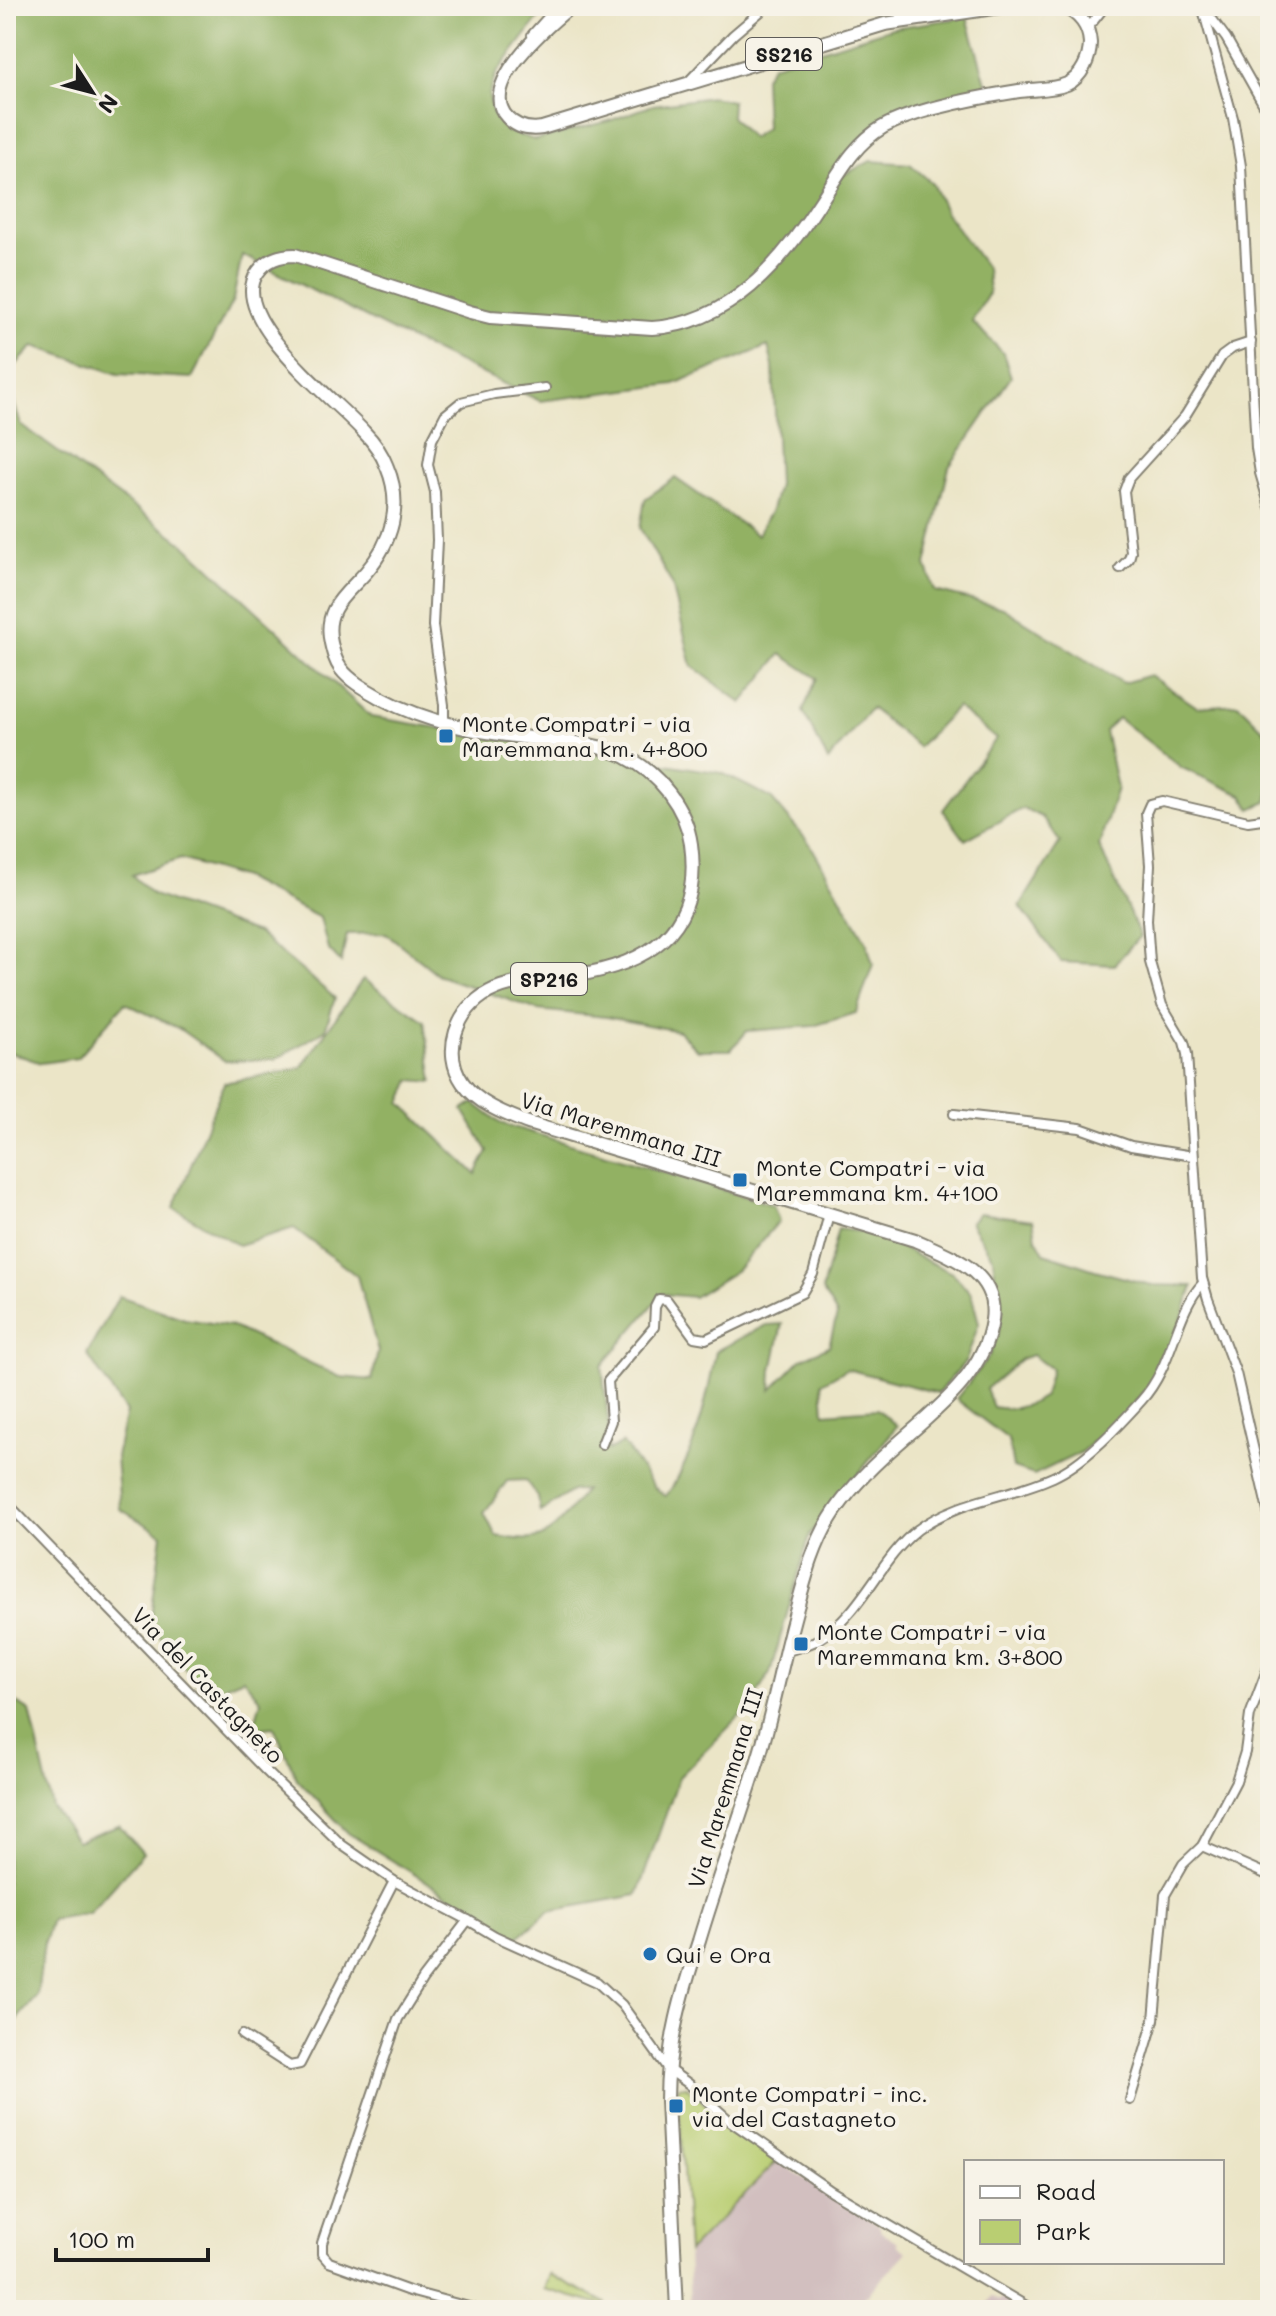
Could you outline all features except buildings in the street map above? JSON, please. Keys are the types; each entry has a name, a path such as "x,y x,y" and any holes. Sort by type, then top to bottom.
{"main road":[{"name":"SS216","path":"571,6 517,61 501,84 499,101 508,118 521,127 542,128 885,24 1007,6"},
{"path":"1062,6 1079,17 1087,29"},
{"name":"Via Maremmana III","path":"677,2310 667,2108 668,2069 676,2015 761,1747 808,1571 829,1521 842,1501 865,1474 963,1382 984,1349 993,1319 992,1308 980,1277 966,1265 915,1240 511,1117 489,1105 463,1083 455,1063 454,1041 461,1018 483,995 508,984 595,972 634,960 654,950 670,934 683,911 692,881 693,858 687,827 667,791 647,770 626,757 593,746 469,730 444,723 408,711 368,691 348,676 336,659 329,632 331,616 387,541 395,513 393,485 383,458 369,437 307,375 263,325 251,294 252,284 268,262 295,255 482,315 647,328 676,325 720,309 749,289 794,239 854,151 867,138 886,126 919,113 1069,83 1085,64 1090,46 1087,29"}],"street":[{"path":"517,61 539,26 558,6"},
{"path":"671,88 687,82 767,6"},
{"path":"885,24 929,6"},
{"path":"1087,29 1105,6"},
{"path":"1202,7 1221,31 1270,116"},
{"path":"1202,7 1228,96 1239,151 1244,194 1256,448 1270,507"},
{"path":"1120,568 1131,552 1124,491 1127,481 1185,416 1222,356 1233,348 1251,342"},
{"path":"444,723 433,626 437,540 435,492 428,465 432,440 447,413 461,402 494,394 545,388"},
{"path":"1270,815 1248,821 1162,801 1150,804 1146,813 1150,865 1147,908 1150,962 1162,1005 1186,1049 1203,1283 1234,1365 1270,1520"},
{"path":"954,1114 1080,1128 1126,1144 1193,1156"},
{"path":"602,1444 611,1421 608,1381 654,1327 655,1307 659,1299 667,1300 694,1337 706,1339 802,1293 813,1274 829,1214"},
{"path":"785,1652 816,1640 834,1628 898,1549 929,1522 979,1501 1053,1477 1093,1448 1155,1383 1190,1301 1203,1283"},
{"name":"Via del Castagneto","path":"6,1502 342,1845 394,1881 495,1936 597,1982 622,2005 668,2069 741,2129 821,2185 1033,2310"},
{"path":"1130,2100 1154,2020 1165,1895 1183,1864 1202,1846 1237,1777 1245,1752 1250,1715 1270,1662"},
{"path":"1202,1846 1270,1876"},
{"path":"242,2035 290,2066 300,2064 394,1881"},
{"path":"468,1920 415,1990 398,2019 323,2233 322,2254 329,2262 409,2291 480,2310"}],"shaded area":[{"path":"777,2161 879,2225 881,2232 898,2242 896,2245 907,2252 853,2310 690,2310 688,2252"},
{"path":"992,2296 1001,2298 1022,2310 982,2310"}],"green space":[{"path":"6,6 548,6 496,74 489,95 493,114 506,131 535,140 609,121 653,105 712,97 732,101 731,117 751,138 766,128 764,77 772,65 892,28 967,17 987,86 896,115 831,181 871,161 910,164 932,183 946,213 987,269 989,293 972,321 1003,353 1011,377 949,467 926,565 935,591 1003,608 1123,683 1150,675 1197,707 1238,704 1270,736 1270,790 1267,802 1251,809 1242,795 1182,768 1118,718 1105,731 1117,788 1099,846 1140,936 1114,965 1061,962 1020,906 1060,842 1042,817 1023,808 965,840 943,810 996,739 957,707 918,747 871,708 828,761 803,711 817,678 781,654 742,703 692,666 672,584 640,528 645,499 675,478 757,535 771,510 778,485 773,366 768,346 674,384 540,401 242,255 233,300 192,378 118,374 34,346 6,375"},
{"path":"6,377 21,425 183,543 371,717 722,773 771,798 810,844 866,941 873,964 856,1013 813,1026 747,1031 731,1050 697,1050 679,1031 606,1017 538,1010 440,976 386,933 347,934 341,963 328,949 320,918 243,878 181,859 132,875 153,895 257,933 335,998 325,1030 276,1059 225,1061 178,1028 125,1003 77,1058 41,1063 6,1051"},
{"path":"363,979 425,1021 433,1082 411,1080 401,1103 476,1174 488,1151 463,1110 474,1103 500,1123 773,1205 779,1221 737,1270 694,1297 662,1294 602,1366 609,1429 608,1451 623,1443 654,1487 666,1496 692,1446 716,1351 766,1325 782,1324 771,1390 801,1359 829,1346 837,1315 822,1290 838,1229 871,1233 952,1273 971,1293 979,1323 966,1361 938,1393 847,1369 822,1383 824,1413 877,1409 897,1426 810,1534 770,1673 750,1706 679,1777 637,1895 549,1911 517,1938 348,1833 297,1779 274,1727 253,1729 261,1701 243,1678 205,1694 150,1624 162,1534 120,1509 116,1457 126,1412 87,1354 119,1296 185,1319 231,1326 340,1377 372,1380 378,1351 357,1276 294,1228 238,1245 174,1208 224,1083 301,1068","holes":["525,1480 538,1497 540,1512 572,1491 585,1490 558,1523 541,1537 496,1536 484,1513 507,1481"]},
{"path":"979,1213 1033,1220 1036,1238 1044,1253 1151,1285 1193,1286 1156,1377 1126,1413 1080,1453 1034,1475 1013,1468 1008,1439 956,1399 988,1358 999,1332 993,1258 970,1222","holes":["1032,1355 1051,1369 1044,1396 1020,1407 993,1407 986,1389 1021,1359"]},
{"path":"6,1697 30,1711 52,1807 77,1841 119,1826 143,1853 89,1913 51,1919 44,1943 37,1996 6,2032"},
{"path":"686,2086 735,2132 777,2161 688,2252 678,2087"},
{"path":"549,2274 606,2303 605,2306 544,2289"}],"place":[{"name":"Monte Compatri - via Maremmana km. 4+800","path":"446,736"},
{"name":"Monte Compatri - via Maremmana km. 4+100","path":"740,1180"},
{"name":"Monte Compatri - via Maremmana km. 3+800","path":"801,1644"},
{"name":"Qui e Ora","path":"650,1954"},
{"name":"Monte Compatri - inc. via del Castagneto","path":"676,2106"}]}
